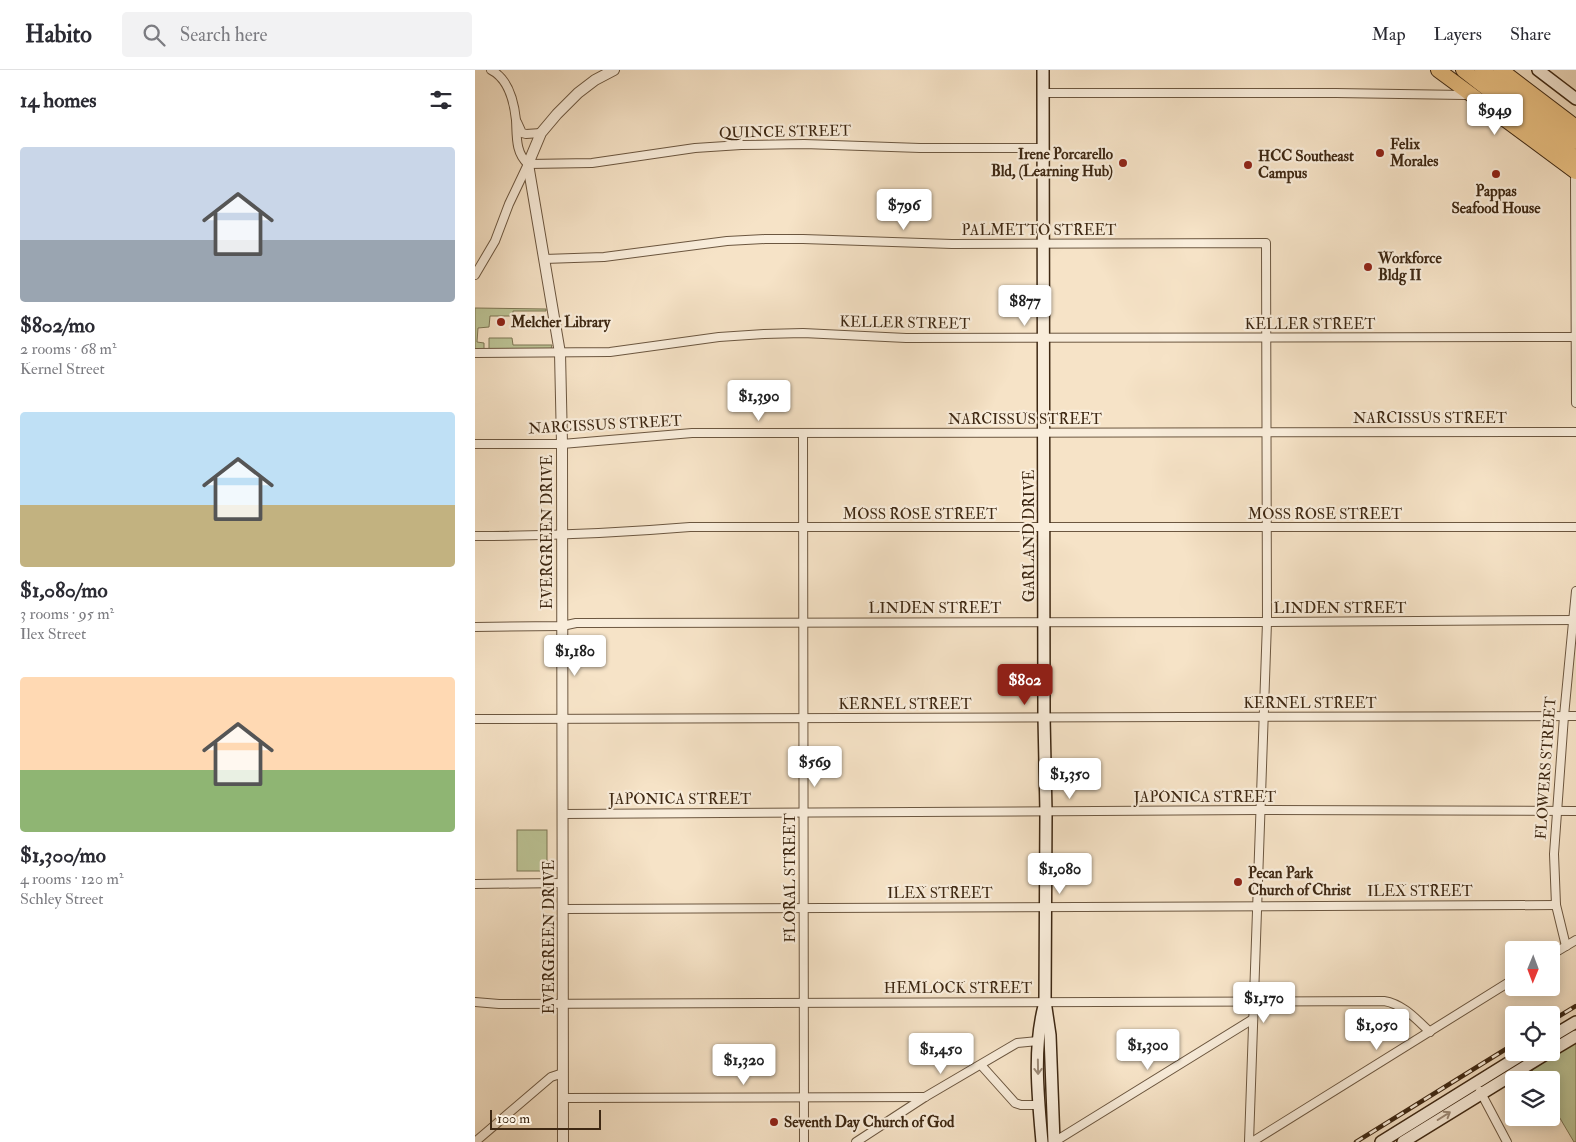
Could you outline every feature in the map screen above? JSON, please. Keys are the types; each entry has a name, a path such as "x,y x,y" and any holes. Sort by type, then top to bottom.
{"highway":[{"path":"1437,70 1576,177"},
{"path":"1463,70 1576,158"},
{"path":"1482,70 1576,142"},
{"path":"1501,70 1576,128"}],"main road":[{"name":"GARLAND DRIVE","path":"1041,1142 1038,1041 1045,1002 1046,812 1044,717 1043,70"},
{"path":"1429,70 1576,177"},
{"path":"1537,70 1576,99"},
{"name":"GARLAND DRIVE","path":"1045,1002 1051,1035 1054,1142"},
{"path":"1560,1032 1576,1022"},
{"path":"1560,1046 1576,1036"},
{"path":"1381,1142 1401,1139 1479,1088 1514,1061"},
{"path":"1479,1088 1532,1061"}],"street":[{"path":"491,70 499,74 509,88 516,120 522,133 541,132"},
{"path":"595,80 600,70"},
{"path":"475,274 495,241 541,132 579,93 595,80 614,70"},
{"path":"1042,93 1464,95"},
{"path":"516,120 515,138 523,159 528,164"},
{"name":"QUINCE STREET","path":"528,164 592,163 695,148 741,145 804,144 920,148 1043,148"},
{"name":"EVERGREEN DRIVE","path":"528,164 560,353 564,908 563,1142"},
{"path":"1576,177 1576,403"},
{"name":"PALMETTO STREET","path":"544,259 604,257 727,241 765,239 952,244 1266,243 1266,338"},
{"name":"KELLER STREET","path":"475,353 610,352 719,337 803,333 906,338 1576,337"},
{"path":"1250,1142 1259,810 1265,717 1267,622 1266,338"},
{"name":"NARCISSUS STREET","path":"475,444 562,444 692,433 1576,432"},
{"name":"FLORAL STREET","path":"803,434 804,1142"},
{"name":"MOSS ROSE STREET","path":"475,536 562,536 690,527 1576,527"},
{"name":"FLOWERS STREET","path":"1567,946 1556,905 1554,854 1556,811 1576,591"},
{"name":"LINDEN STREET","path":"475,627 562,626 576,623 1574,620"},
{"name":"KERNEL STREET","path":"475,719 1576,716"},
{"name":"JAPONICA STREET","path":"563,814 1259,810 1576,811"},
{"path":"475,884 563,884"},
{"name":"ILEX STREET","path":"564,908 1556,905"},
{"path":"1560,950 1576,940"},
{"path":"1250,1142 1505,985"},
{"name":"HEMLOCK STREET","path":"475,1002 499,1004 1375,1001 1393,1003 1401,1007 1430,1032"},
{"path":"1054,1142 1253,1019"},
{"path":"856,1142 925,1097 1017,1043 1038,1041"},
{"path":"981,1065 1015,1103 1039,1106"},
{"path":"476,1140 551,1077 563,1073"},
{"path":"1479,1088 1507,1142"},
{"path":"563,1098 925,1097"}],"green space":[{"path":"475,308 546,309 546,311 513,311 513,316 490,316 489,327 478,328 477,342 484,343 484,349 475,349"},
{"path":"489,338 512,338 513,345 552,345 551,349 489,350"},
{"path":"517,830 547,830 547,871 517,871"},
{"path":"1576,1041 1576,1142 1574,1142 1560,1118 1560,1071 1533,1071 1531,1068 1543,1061 1560,1061 1560,1051"}],"railway":[{"path":"1560,1016 1576,1006"},
{"path":"1356,1142 1505,1050"}],"place":[{"name":"Felix Morales","path":"1380,153"},
{"name":"Irene Porcarello Bld, (Learning Hub)","path":"1123,163"},
{"name":"HCC Southeast Campus","path":"1248,165"},
{"name":"Pappas Seafood House","path":"1496,174"},
{"name":"Workforce Bldg II","path":"1368,267"},
{"name":"Melcher Library","path":"501,322"},
{"name":"Pecan Park Church of Christ","path":"1238,882"},
{"name":"Seventh Day Church of God","path":"774,1122"}]}
